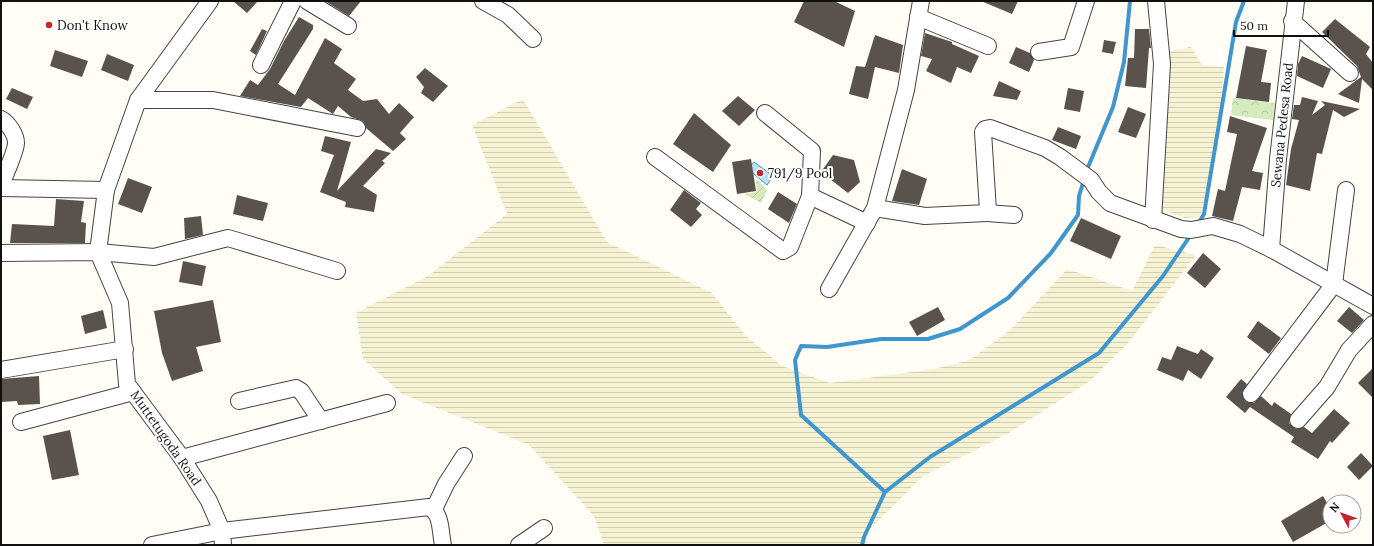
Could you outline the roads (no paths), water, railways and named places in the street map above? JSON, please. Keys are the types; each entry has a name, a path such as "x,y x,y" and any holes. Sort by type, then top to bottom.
{"street":[{"path":"98,252 106,190 138,100 210,1"},
{"path":"261,65 293,1"},
{"path":"307,1 348,26"},
{"path":"483,1 508,14 533,39"},
{"path":"829,289 875,208 906,90 921,1"},
{"path":"1153,220 1162,64 1156,1"},
{"name":"Sewana Pedesa Road","path":"1271,248 1278,159 1292,21 1296,1"},
{"path":"1039,52 1071,46 1081,3"},
{"path":"918,17 988,46"},
{"path":"1292,21 1350,73"},
{"path":"138,100 213,100 358,128"},
{"path":"655,158 783,250 790,247 810,196 812,150 765,113"},
{"path":"1,119 6,122 12,131 16,143 1,187 106,190"},
{"path":"987,213 983,132 987,128 1045,148 1091,180 1099,192 1110,203 1181,229 1198,229 1213,226 1240,234 1271,248 1373,306"},
{"path":"1252,394 1334,284 1346,190"},
{"path":"810,196 867,223"},
{"path":"875,208 925,216 987,213 1014,215"},
{"path":"1,253 98,252 154,257 228,238 337,271"},
{"name":"Muttetugoda Road","path":"98,252 120,303 128,384 182,458 209,501 222,538"},
{"path":"1298,420 1327,387 1349,350 1373,324"},
{"path":"1,370 125,349"},
{"path":"239,400 296,388 301,391 321,421"},
{"path":"21,422 133,392"},
{"path":"182,458 387,403"},
{"path":"434,509 446,484 464,456"},
{"path":"152,545 222,538 429,507 434,509 438,515 442,545"},
{"path":"519,545 544,528"}],"water":[{"name":"791/9 Pool","path":"754,162 773,176 767,185 748,169"}],"waterway":[{"path":"1086,172 1113,107 1124,62 1130,1"},
{"path":"1198,224 1204,214 1236,22 1244,1"},
{"path":"885,492 801,415 795,360 801,346 827,347 881,339 928,339 960,329 1008,298 1051,253 1078,215 1079,196 1084,180"},
{"path":"862,545 864,537 885,492 930,457 1099,353 1163,276 1192,233"}],"place":[{"name":"Don't Know","path":"49,25"},
{"name":"791/9 Pool","path":"760,173"}]}
